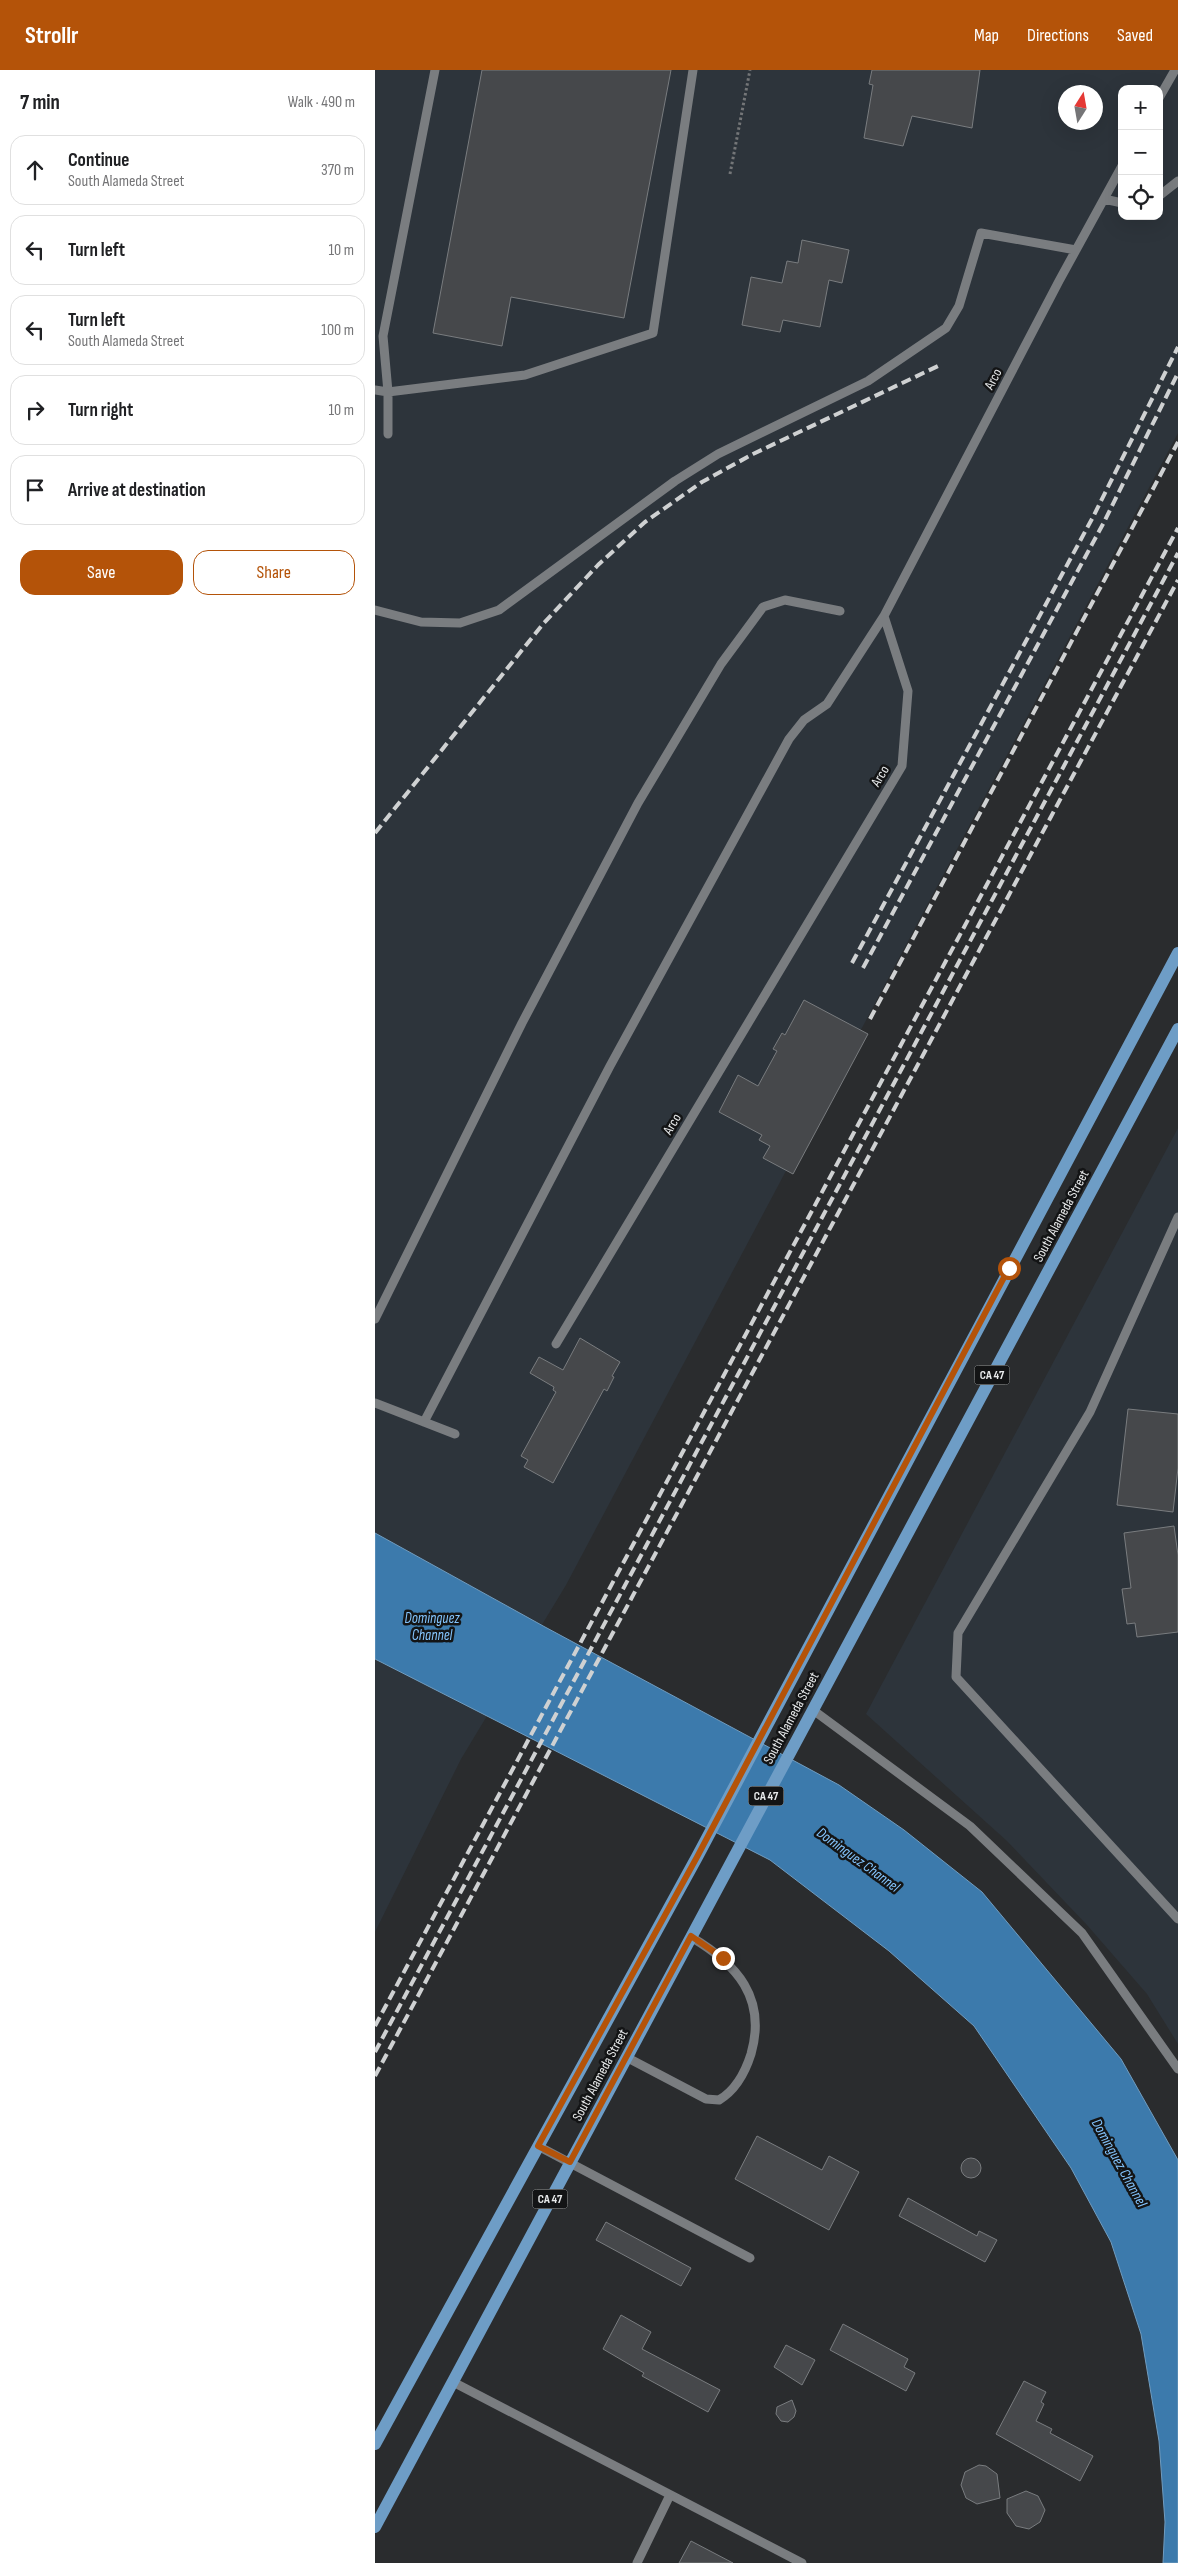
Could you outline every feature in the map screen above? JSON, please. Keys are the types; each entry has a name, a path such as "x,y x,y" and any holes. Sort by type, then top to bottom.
{"main road":[{"name":"South Alameda Street","path":"375,2444 697,1857 1178,953"},
{"name":"South Alameda Street","path":"375,2527 1178,1029"}],"lane":[{"path":"388,434 388,392 383,336 435,70"},
{"path":"375,390 388,392 525,375 653,333 693,70"},
{"path":"1163,91 1175,70"},
{"name":"Arco","path":"556,1344 902,766 908,691 884,616 1118,173"},
{"path":"1163,193 1177,183"},
{"path":"1104,199 1118,202"},
{"path":"375,610 421,622 461,623 499,610 675,480 719,454 868,381 946,328 959,306 981,233 1076,250"},
{"path":"375,1319 522,1023 624,830 721,664 763,607 785,600 840,611"},
{"path":"424,1422 610,1066 789,739 804,720 827,704 884,616"},
{"path":"1178,1217 1090,1412 959,1633 956,1677 1011,1739 1174,1908 1178,1919"},
{"path":"377,1404 455,1434"},
{"path":"810,1715 970,1826 1082,1933 1178,2069"},
{"path":"626,2057 706,2099 719,2100 736,2086 748,2062 755,2039 757,2022 754,2006 749,1992 723,1958 691,1936"},
{"path":"538,2146 750,2258"},
{"path":"453,2382 802,2563"},
{"path":"637,2563 670,2495"}],"path":[{"path":"730,174 751,70"}],"shaded area":[{"path":"375,70 1178,70 1178,433 566,1585 461,1759 375,1932"},
{"path":"1178,1128 1178,2044 1147,1994 1087,1925 1007,1841 866,1714"}],"water":[{"name":"Dominguez Channel","path":"375,1533 839,1785 904,1830 982,1892 1121,2059 1178,2160 1178,2563 1163,2563 1165,2522 1159,2441 1141,2334 1111,2242 1071,2168 974,2026 889,1951 770,1860 375,1659"}],"building":[{"path":"482,70 671,70 624,318 511,297 502,346 433,333"},
{"path":"872,70 980,70 972,128 912,116 903,146 864,138 873,85 869,84"},
{"path":"802,240 849,250 842,283 829,280 820,327 783,320 780,332 742,325 751,277 782,283 787,261 798,263"},
{"path":"804,1000 868,1034 793,1174 763,1158 770,1146 759,1140 762,1135 719,1112 738,1075 758,1086 777,1051 773,1049 782,1033 785,1035"},
{"path":"580,1338 620,1362 612,1376 614,1377 607,1391 604,1389 553,1483 524,1467 528,1460 521,1456 556,1392 553,1390 554,1387 530,1373 539,1357 563,1370"},
{"path":"1128,1409 1178,1414 1178,1468 1173,1512 1117,1505"},
{"path":"1174,1526 1178,1555 1178,1632 1137,1637 1135,1623 1127,1624 1122,1589 1131,1588 1124,1533"},
{"path":"757,2136 822,2170 829,2156 859,2172 829,2230 735,2179"},
{"path":"971,2158 978,2161 981,2168 978,2175 971,2178 964,2175 961,2168 964,2161"},
{"path":"908,2198 977,2236 979,2231 997,2240 985,2262 899,2216"},
{"path":"606,2222 691,2268 681,2286 596,2240"},
{"path":"621,2315 651,2332 642,2349 720,2390 708,2412 642,2376 644,2373 603,2349"},
{"path":"843,2324 908,2359 904,2367 915,2373 906,2391 830,2350"},
{"path":"786,2345 815,2360 802,2385 774,2367"},
{"path":"1024,2381 1046,2392 1041,2402 1044,2404 1036,2421 1052,2429 1050,2433 1093,2456 1080,2481 996,2434"},
{"path":"792,2400 796,2411 794,2417 788,2422 781,2421 776,2414 777,2407"},
{"path":"979,2465 986,2466 997,2474 1000,2498 977,2504 966,2498 961,2485 965,2472"},
{"path":"1026,2491 1038,2496 1045,2510 1040,2522 1029,2529 1016,2526 1007,2513 1007,2499"},
{"path":"691,2541 733,2563 679,2563"}],"railway":[{"path":"852,963 1093,517 1178,347"},
{"path":"375,833 543,624 598,565 645,522 702,482 753,454 938,366"},
{"path":"863,968 1103,524 1178,373"},
{"path":"870,1019 1178,442"},
{"path":"375,2026 1178,528"},
{"path":"375,2052 1178,553"},
{"path":"375,2076 1178,580"}],"route":[{"path":"723,1958 691,1936 570,2162 538,2146 697,1857 1009,1268"}]}
